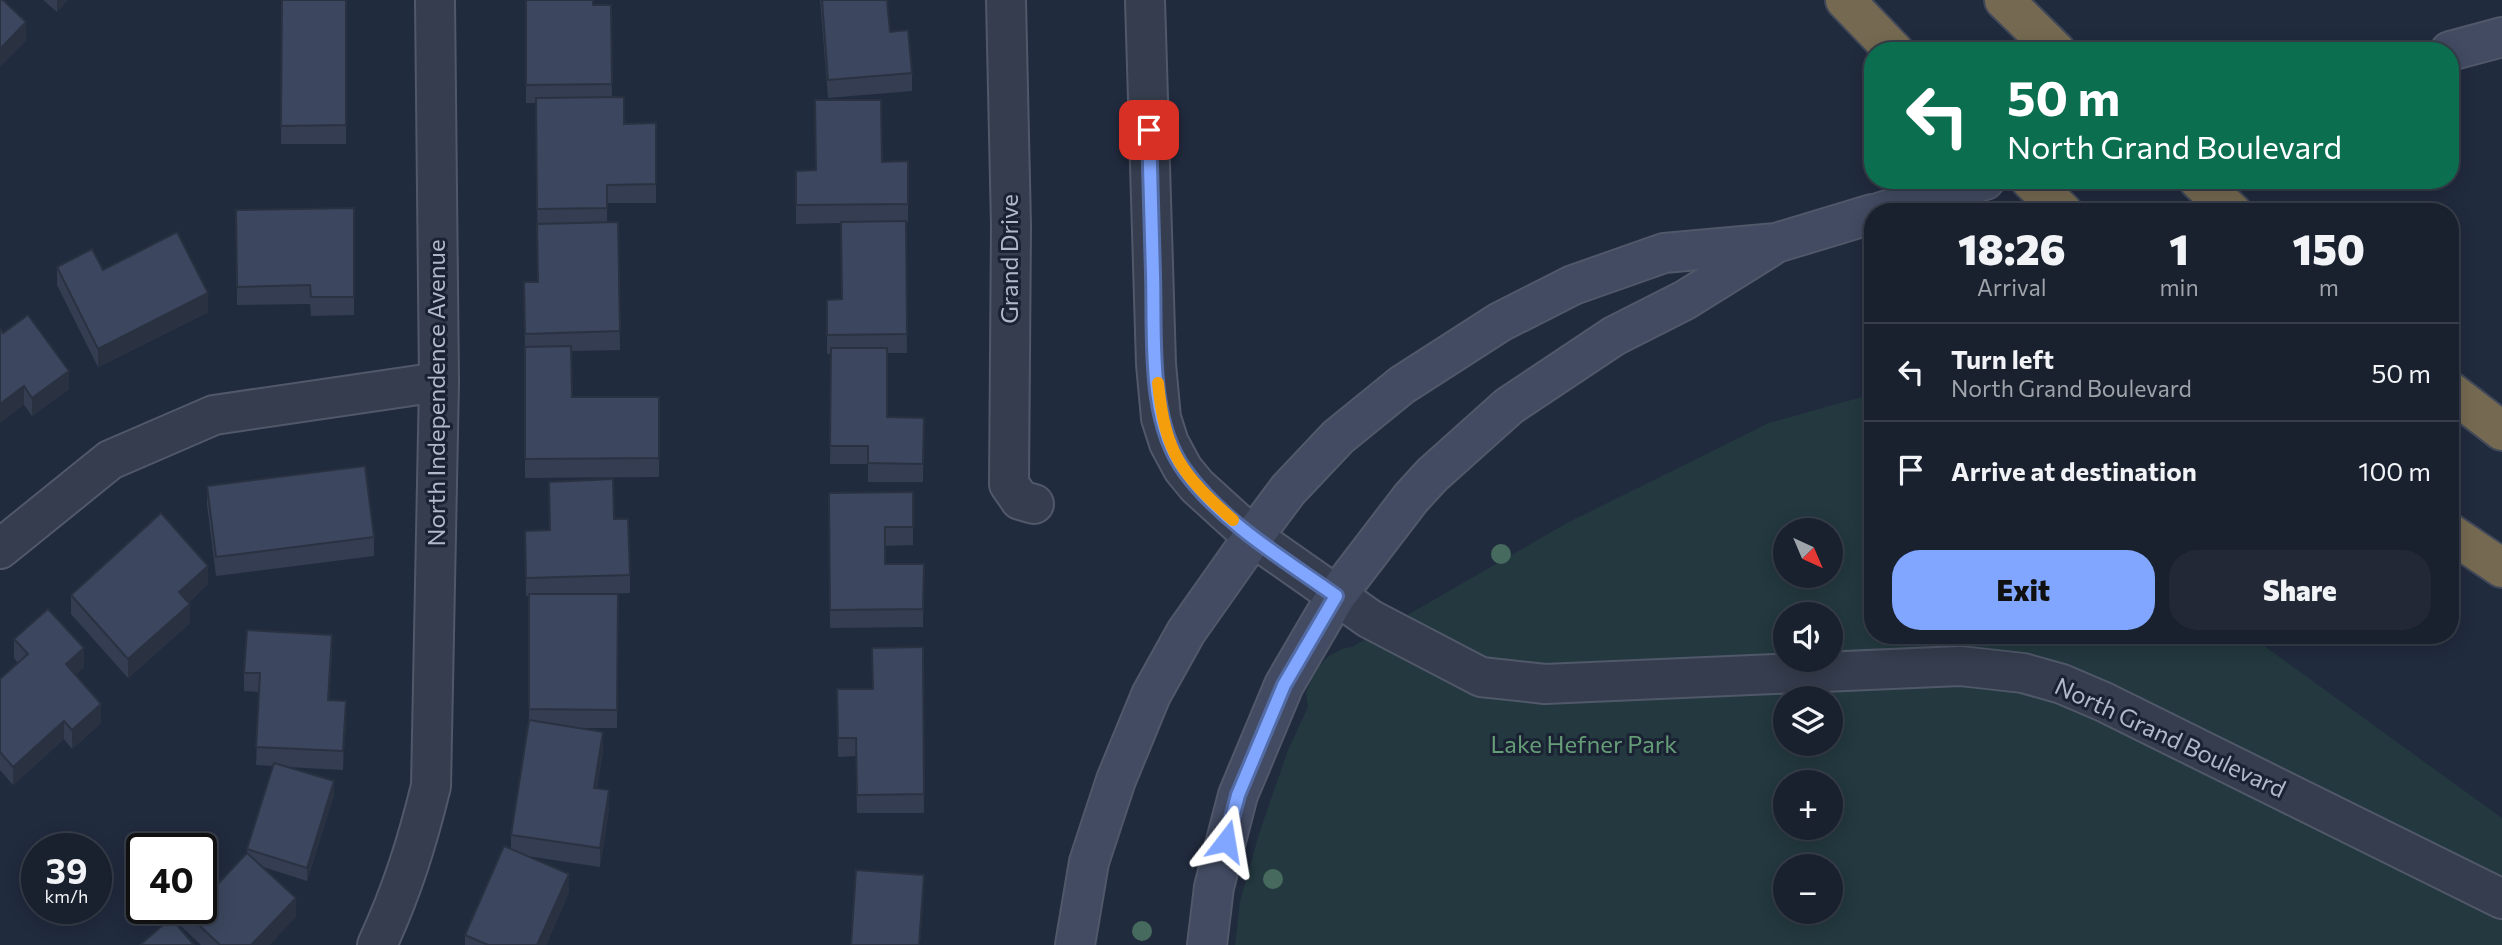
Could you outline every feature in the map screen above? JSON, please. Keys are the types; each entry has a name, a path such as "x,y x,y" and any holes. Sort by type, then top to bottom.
{"highway":[{"path":"1845,0 1885,42"},
{"path":"2004,0 2047,42"},
{"path":"2039,189 2054,203"},
{"path":"2208,189 2222,203"},
{"path":"2459,398 2502,431"},
{"path":"2459,539 2502,568"}],"street":[{"name":"North Independence Avenue","path":"377,945 397,901 417,843 431,786 439,382 435,0"},
{"name":"Grand Drive","path":"1006,0 1011,226 1009,484 1020,499 1034,504"},
{"name":"North Grand Boulevard","path":"1145,0 1156,364 1161,418 1169,443 1183,469 1214,503 1253,537 1384,628 1481,677 1545,684 1960,666 2023,673 2062,684 2104,702 2502,899"},
{"path":"2459,49 2502,37"},
{"path":"1910,203 1956,189"},
{"path":"1075,945 1088,862 1116,780 1151,695 1186,632 1253,537 1288,490 1338,437 1402,385 1500,322 1573,285 1664,253 1776,243 1864,217"},
{"path":"1207,945 1214,887 1238,795 1284,685 1336,596 1425,483 1509,406 1614,336 1685,300 1776,243"},
{"path":"0,549 110,460 214,415 439,382"}],"green space":[{"name":"Lake Hefner Park","path":"1864,396 1864,644 2261,644 2502,818 2502,945 1235,945 1240,902 1259,834 1288,750 1308,707 1306,693 1316,669 1329,656 1352,647 1567,523 1769,423"}],"building":[{"path":"0,0 26,22 0,49"},
{"path":"282,0 346,0 346,125 281,126"},
{"path":"526,0 593,0 593,5 611,5 612,84 526,85"},
{"path":"822,0 887,0 890,32 908,30 912,73 828,80"},
{"path":"624,97 624,124 656,123 656,184 607,185 607,208 537,209 536,98"},
{"path":"815,100 881,100 882,162 908,161 908,204 796,205 796,171 816,170"},
{"path":"354,208 354,297 311,297 310,285 237,287 236,210"},
{"path":"906,221 907,334 827,335 827,300 842,299 841,222"},
{"path":"618,222 620,331 525,334 524,282 538,282 537,224"},
{"path":"177,232 208,293 98,349 57,267 92,249 103,270"},
{"path":"28,315 69,371 32,398 24,386 0,404 0,329 3,333"},
{"path":"571,346 572,397 659,397 659,458 525,459 525,347"},
{"path":"831,348 887,348 887,417 924,418 923,464 868,463 868,446 830,446"},
{"path":"365,466 374,537 216,557 207,486"},
{"path":"613,479 614,519 628,519 630,575 526,578 525,531 550,530 549,482"},
{"path":"913,492 913,527 885,527 885,564 924,564 923,609 830,610 829,493"},
{"path":"161,513 208,566 179,592 190,604 128,659 71,595"},
{"path":"529,594 618,594 617,710 529,709"},
{"path":"48,609 84,648 66,664 101,704 72,730 64,721 13,767 0,752 0,679 28,654 14,639"},
{"path":"247,630 332,635 328,700 346,701 343,751 256,747 260,673 244,673"},
{"path":"923,647 924,794 857,795 856,738 838,738 837,689 873,689 872,648"},
{"path":"529,720 603,732 594,788 609,790 600,848 511,835"},
{"path":"274,763 334,781 307,868 247,849"},
{"path":"504,846 569,874 537,945 488,945 465,935"},
{"path":"247,853 296,898 251,945 220,945 198,924 217,924 217,885"},
{"path":"856,870 924,875 919,945 851,945"},
{"path":"164,924 176,924 194,945 140,945"}],"slow traffic":[{"path":"1158,383 1161,418 1169,443 1183,469 1233,520"}],"route":[{"path":"1149,130 1156,364 1161,418 1169,443 1183,469 1214,503 1253,537 1336,596 1284,685 1238,795 1226,841"}]}
